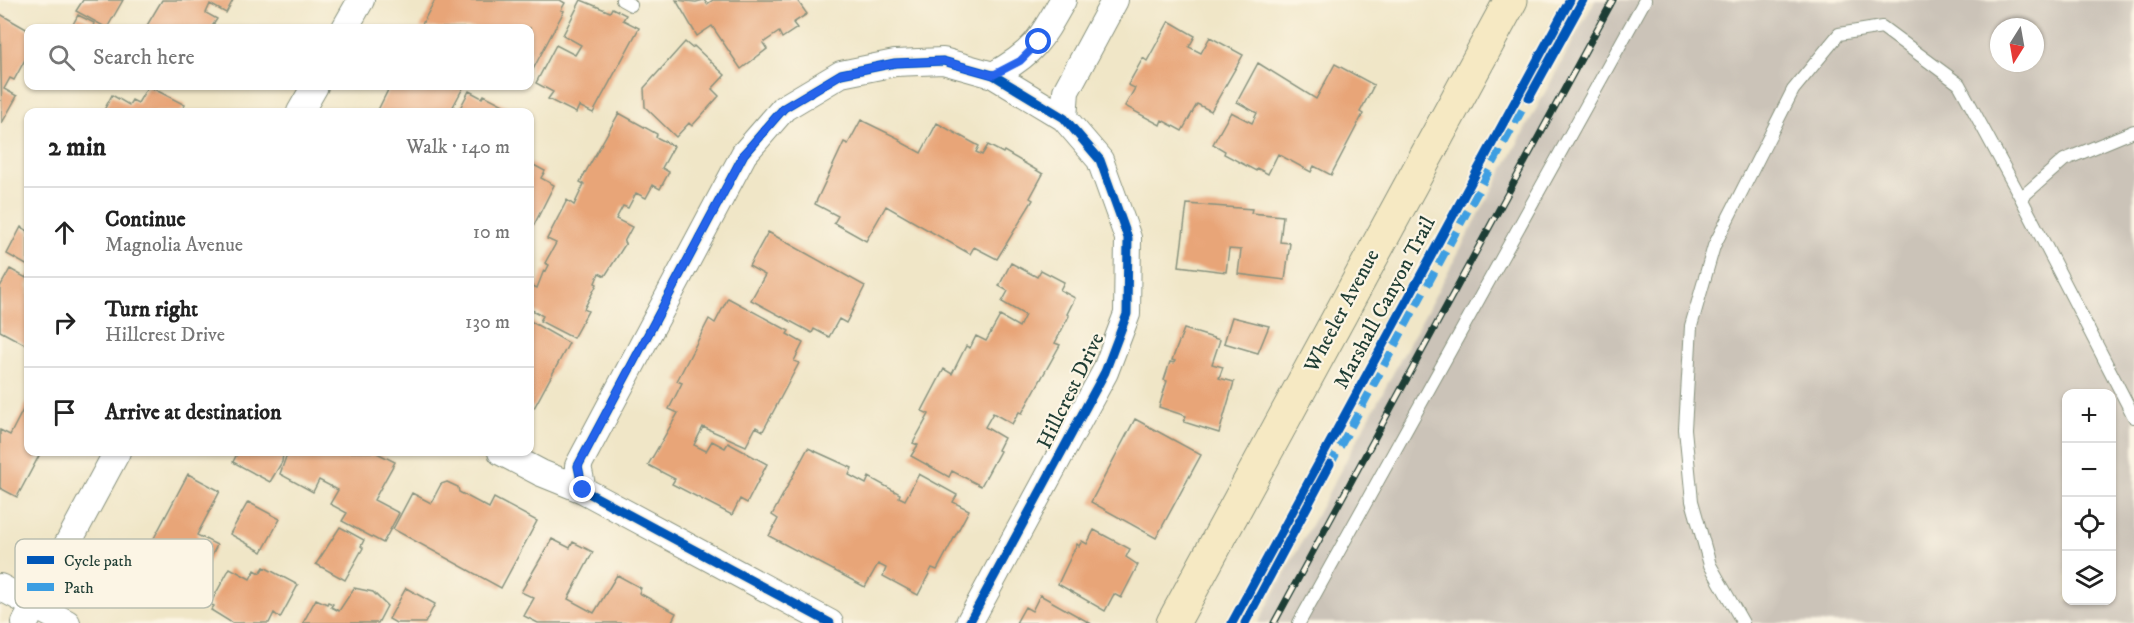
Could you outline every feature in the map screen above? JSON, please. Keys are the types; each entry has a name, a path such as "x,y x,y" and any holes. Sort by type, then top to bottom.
{"main road":[{"name":"Wheeler Avenue","path":"1173,623 1511,0"}],"street":[{"path":"347,24 361,0"},
{"path":"993,75 1020,61 1039,42 1063,0"},
{"path":"1064,118 1066,91 1115,0"},
{"name":"Hillcrest Drive","path":"583,490 578,466 744,154 784,108 841,74 895,63 943,61 993,75 1064,118 1100,160 1128,238 1127,314 1105,372 969,623"},
{"path":"302,108 313,90"},
{"path":"70,539 115,456"},
{"path":"509,456 541,473 583,490 830,623"},
{"path":"0,587 15,601"},
{"path":"29,614 67,623"}],"lane":[{"path":"1299,623 1645,0"},
{"path":"1743,623 1710,565 1692,501 1685,429 1691,326 1714,246 1793,90 1839,34 1882,27 1959,84 2021,198 2134,417"},
{"path":"2021,198 2064,160 2134,131"}],"shaded area":[{"path":"1595,0 2134,0 2134,623 1258,623"}],"building":[{"path":"83,0 123,0 109,24 100,24 76,11"},
{"path":"162,0 233,0 226,13 210,4 206,13 217,19 214,24 148,24"},
{"path":"435,0 560,0 565,3 561,10 564,11 534,67 534,24 422,24"},
{"path":"581,0 610,12 612,8 626,15 623,20 639,28 593,113 579,106 576,113 548,99 553,92 536,83 556,45 575,55 581,45 563,35"},
{"path":"676,0 696,2 704,0 707,4 713,0 797,0 807,14 793,23 797,28 782,38 779,32 763,43 767,49 741,69 712,26 697,36"},
{"path":"0,14 24,28 24,61 14,80 10,78 4,89 17,96 2,123"},
{"path":"78,15 94,23 94,24 73,24"},
{"path":"1169,21 1195,36 1189,47 1201,53 1210,37 1243,55 1211,111 1197,104 1182,131 1162,120 1160,125 1125,106 1135,88 1128,85 1143,58 1147,61"},
{"path":"685,42 692,48 694,46 725,75 712,89 719,96 692,126 689,123 676,137 645,107 644,88"},
{"path":"1258,63 1316,99 1335,64 1374,85 1360,112 1363,114 1331,175 1314,166 1311,172 1278,154 1268,174 1257,168 1256,171 1224,154 1225,151 1213,144 1231,112 1252,123 1257,113 1237,102"},
{"path":"146,90 156,90 185,105 183,108 105,108 112,95 129,105 132,100 138,103"},
{"path":"388,90 462,90 452,108 379,108"},
{"path":"469,91 482,98 484,95 509,108 460,108"},
{"path":"619,113 674,146 662,168 669,172 660,189 653,185 646,198 636,193 628,208 623,206 616,219 632,227 624,242 626,243 605,276 599,273 595,283 597,284 584,309 588,311 573,338 540,321 543,316 534,311 534,286 537,288 544,270 546,271 549,265 545,263 556,243 547,239 567,200 574,205 584,184 580,182"},
{"path":"861,120 900,139 899,141 921,153 937,123 979,146 976,152 982,155 988,145 1003,153 1004,151 1043,174 1030,198 1033,200 997,259 974,247 970,254 886,206 866,241 834,223 838,216 815,204 844,142 848,144"},
{"path":"534,165 545,171 541,178 554,185 534,225"},
{"path":"1187,204 1252,209 1251,213 1283,216 1280,242 1290,243 1285,280 1238,274 1241,250 1229,249 1226,272 1179,266"},
{"path":"21,227 24,229 24,264 7,254"},
{"path":"768,232 865,286 846,323 839,319 829,337 814,329 812,333 751,300 765,275 749,266"},
{"path":"1011,263 1037,277 1041,270 1064,282 1060,290 1075,298 1067,314 1069,316 1055,343 1060,345 1022,413 1019,412 1012,424 993,413 985,427 1004,438 998,450 1000,451 981,486 952,471 949,477 911,456 918,445 913,443 929,414 922,411 944,369 952,374 966,346 970,348 976,336 986,341 1000,316 1019,327 1025,315 1002,302 1008,291 999,286"},
{"path":"10,269 24,277 24,344 0,331 0,287"},
{"path":"728,298 789,331 787,334 803,343 794,361 799,363 763,431 756,427 746,446 703,427 694,445 706,451 712,441 725,448 728,443 767,464 747,503 740,499 732,515 672,484 675,479 648,465 678,413 669,409 682,383 677,381 709,319 715,323"},
{"path":"1232,317 1269,326 1258,353 1224,343"},
{"path":"534,323 569,343 534,408"},
{"path":"1184,329 1220,340 1212,364 1223,367 1219,378 1234,382 1219,433 1184,422 1186,416 1159,407 1167,381 1164,380 1170,362 1175,361 1172,360"},
{"path":"24,408 24,456 39,456 17,497 0,488 0,430 10,435"},
{"path":"1135,419 1201,455 1156,538 1091,502"},
{"path":"808,448 852,468 849,475 866,484 869,477 900,494 899,497 905,500 919,474 957,495 953,502 969,510 937,570 932,568 918,595 883,576 886,568 878,564 865,587 769,536 778,519 772,515"},
{"path":"236,456 283,456 282,462 270,482 233,462"},
{"path":"286,456 383,456 395,462 374,500 399,513 383,543 342,521 347,513 330,504 338,490 319,480 313,492 280,474"},
{"path":"188,474 220,491 197,535 205,539 154,539"},
{"path":"447,482 458,487 459,492 489,508 494,498 537,521 501,588 393,529 412,493 431,503 441,484"},
{"path":"248,502 280,519 262,552 230,534"},
{"path":"340,527 364,540 361,546 363,548 345,580 316,564"},
{"path":"1094,530 1130,549 1126,557 1138,565 1121,598 1114,594 1105,611 1058,584 1077,544 1079,546 1082,541 1087,544"},
{"path":"552,539 570,548 573,542 593,552 568,599 594,613 617,575 641,588 639,593 676,613 671,623 538,623 524,616 534,598 521,592"},
{"path":"264,567 298,585 280,618 274,613 269,623 232,623 211,610 214,606 213,599 230,568 250,579 255,570 260,573"},
{"path":"354,588 373,592 387,606 378,623 303,623 316,599 333,604 331,607 339,611"},
{"path":"406,588 435,604 425,623 396,623 389,619"},
{"path":"1040,595 1090,623 1016,623 1025,607 1032,611"}],"railway":[{"path":"1274,623 1613,0"}],"marked path":[{"path":"1329,467 1530,95"}],"cycle path":[{"name":"Marshall Canyon Trail","path":"1232,623 1570,0"},
{"path":"1529,98 1583,0"},
{"path":"830,623 583,490 578,466 744,154 784,108 841,74 895,63 943,61 993,75 1064,118 1100,160 1128,238 1127,314 1105,372 969,623"},
{"path":"1245,623 1330,464"}],"route":[{"path":"583,490 578,466 744,154 784,108 841,74 895,63 943,61 993,75 1020,61 1039,42"}]}
